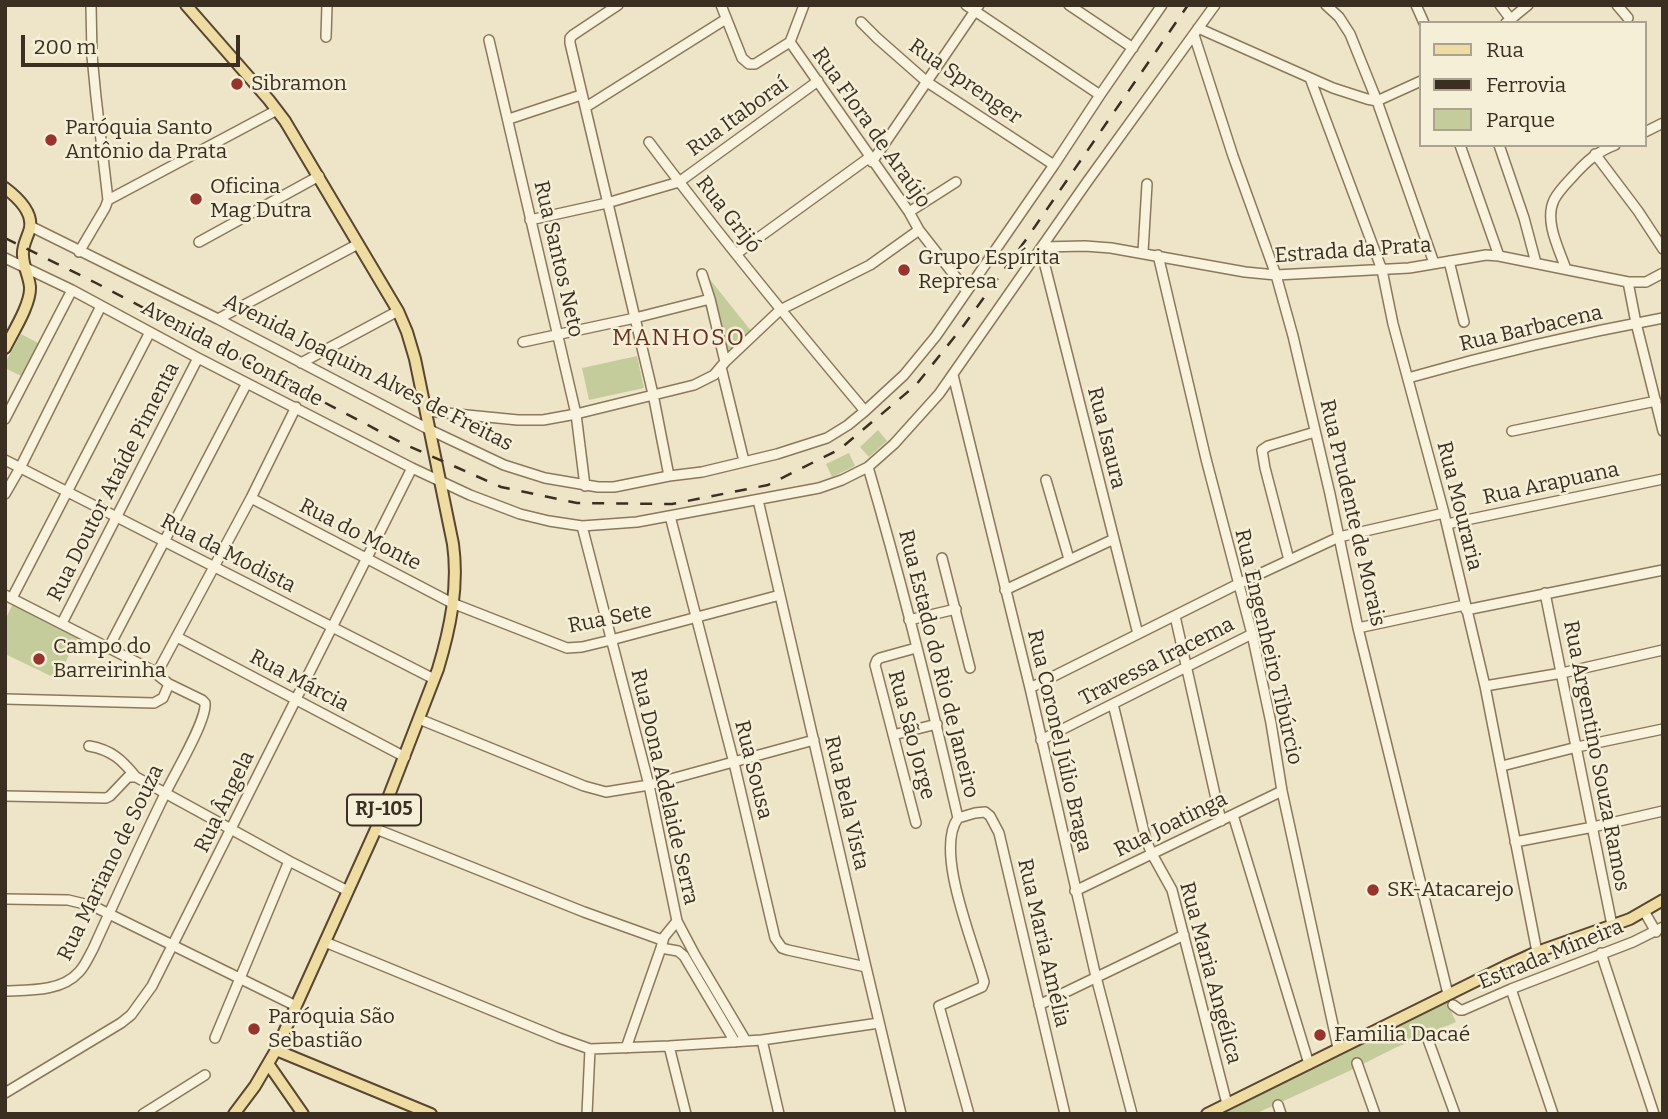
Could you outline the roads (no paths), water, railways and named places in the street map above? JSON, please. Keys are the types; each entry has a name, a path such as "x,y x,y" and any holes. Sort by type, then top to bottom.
{"main road":[{"name":"RJ-105","path":"186,5 277,110 319,176 398,312 411,345 426,411 454,555 455,578 444,649 376,829 269,1065 234,1114"},
{"path":"5,187 26,210 30,226 23,251 30,285 29,295 5,348"},
{"path":"1207,1114 1338,1048 1451,1000 1537,952 1644,912 1663,900"},
{"path":"276,1050 431,1114"},
{"path":"269,1065 303,1114"}],"street":[{"path":"79,251 106,208 108,200 96,97 91,5"},
{"path":"326,37 327,5"},
{"path":"618,5 570,38 570,43 653,394 669,475"},
{"name":"Rua Flora de Araújo","path":"721,5 742,58 749,64 759,62 790,42 919,230 966,289"},
{"path":"790,42 804,5"},
{"path":"966,5 977,8 1100,95"},
{"path":"1069,5 1133,48"},
{"name":"Avenida do Confrade","path":"5,258 72,290 441,483 520,514 582,526 636,522 819,488 868,467 894,444 939,394 1215,5"},
{"path":"1326,5 1346,25 1377,101 1434,263"},
{"path":"1416,5 1423,21"},
{"path":"1500,5 1508,21"},
{"path":"1510,21 1528,5"},
{"path":"1617,5 1628,18"},
{"name":"Avenida Joaquim Alves de Freitas","path":"30,226 504,465 545,478 585,486 614,487 669,475 702,472 827,438 848,425 904,375 922,354 1054,165 1160,6"},
{"path":"736,254 871,159 977,8"},
{"path":"586,107 726,19"},
{"name":"Rua Sprenger","path":"862,22 927,82 1054,165"},
{"path":"1196,32 1342,91 1377,101 1420,81"},
{"name":"Rua Prudente de Morais","path":"1196,32 1233,156 1276,275 1293,336 1358,628 1451,1000"},
{"name":"Rua Santos Neto","path":"489,40 576,414 585,486"},
{"name":"Rua Mouraria","path":"1310,78 1382,270 1393,324 1447,524 1485,686 1537,952"},
{"name":"Rua Itaboraí","path":"530,220 607,203 679,182 818,81"},
{"path":"509,119 581,95"},
{"path":"108,200 277,110"},
{"path":"1647,131 1663,123"},
{"name":"Rua Grijó","path":"649,142 780,310 865,411"},
{"path":"1461,147 1499,256"},
{"path":"1500,147 1536,263"},
{"path":"1566,269 1553,230 1552,208 1557,195 1598,150 1663,249"},
{"path":"199,242 319,176"},
{"path":"909,212 956,183"},
{"path":"1143,252 1147,184"},
{"path":"426,411 529,421 551,419 694,385 708,379 780,310 870,265 919,230"},
{"path":"218,319 358,244"},
{"name":"Estrada da Prata","path":"1042,248 1085,246 1143,252 1245,272 1276,275 1382,270 1486,255 1628,282 1646,282 1663,273"},
{"name":"Rua Isaura","path":"1042,248 1138,634"},
{"name":"Rua Engenheiro Tibúrcio","path":"1158,255 1203,447 1252,634 1282,791 1338,1048"},
{"path":"1448,261 1464,322"},
{"path":"702,274 710,299 744,461"},
{"path":"1628,282 1662,426"},
{"path":"5,419 72,290"},
{"path":"523,342 710,299"},
{"path":"5,494 101,306"},
{"path":"301,363 398,312"},
{"name":"Rua Barbacena","path":"1408,378 1488,355 1663,318"},
{"path":"5,699 154,703 163,698 169,684 158,673 8,596 68,492 150,332"},
{"name":"Rua Doutor Ataíde Pimenta","path":"62,623 198,358"},
{"name":"Rua Coronel Júlio Braga","path":"953,375 1030,688 1075,891 1132,1114"},
{"path":"109,647 247,383"},
{"path":"1512,431 1656,401"},
{"path":"158,673 296,407"},
{"path":"1289,560 1262,450 1315,432"},
{"name":"Rua da Modista","path":"5,460 434,679"},
{"name":"Rua Estado do Rio de Janeiro","path":"868,467 937,724 958,818 952,829 949,846 961,911 984,982 982,987 939,1006 969,1114"},
{"name":"Rua Ângela","path":"5,1093 126,1020 152,986 412,468"},
{"name":"Rua Arapuana","path":"1447,524 1663,478"},
{"path":"1046,480 1069,559"},
{"name":"Rua do Monte","path":"251,498 453,603"},
{"name":"Rua Bela Vista","path":"758,499 901,1114"},
{"path":"1030,688 1238,584 1339,537 1444,513"},
{"name":"Rua Sousa","path":"670,516 734,762 776,941 788,950 866,967"},
{"name":"Rua Dona Adelaide Serra","path":"582,526 649,785 677,921 662,944 626,1048"},
{"path":"1005,590 1114,539"},
{"path":"942,558 970,668"},
{"path":"1358,628 1663,570"},
{"name":"Rua Argentino Souza Ramos","path":"1545,593 1612,925"},
{"name":"Rua Sete","path":"453,603 567,648 611,640 780,595"},
{"path":"909,620 956,609"},
{"path":"1175,615 1221,821"},
{"name":"Travessa Iracema","path":"1041,740 1252,634"},
{"name":"Rua Márcia","path":"177,637 405,757"},
{"name":"Rua São Jorge","path":"916,648 880,658 875,662 916,823"},
{"path":"1485,686 1562,673 1663,650"},
{"name":"Rua Mariano de Souza","path":"5,990 47,988 61,984 80,971 85,963 205,714 205,703 202,700 169,684"},
{"name":"Rua Maria Angélica","path":"1113,704 1143,826 1152,854 1172,890 1227,1104"},
{"path":"419,719 599,790 617,791 649,785 814,740"},
{"path":"894,735 937,724"},
{"path":"1502,766 1663,729"},
{"path":"89,746 111,753 136,777 165,794 348,891"},
{"path":"5,796 106,798 114,793 122,781 128,777 136,777"},
{"name":"Rua Joatinga","path":"1075,891 1282,791"},
{"path":"1515,842 1663,811"},
{"name":"Rua Maria Amélia","path":"958,818 985,812 999,833 1065,1114"},
{"path":"1233,815 1308,1064"},
{"path":"376,829 678,951 684,956 735,1042"},
{"path":"215,1038 289,861"},
{"path":"5,899 68,900 86,903 296,1006"},
{"path":"1644,912 1659,930"},
{"path":"677,921 746,1041"},
{"name":"Estrada Mineira","path":"1451,1000 1462,1010 1659,930"},
{"path":"1039,1005 1184,935"},
{"path":"325,942 590,1049 762,1040 879,1023"},
{"path":"1601,953 1654,1114"},
{"path":"1511,989 1553,1114"},
{"path":"1427,1037 1455,1114"},
{"path":"762,1040 779,1114"},
{"path":"669,1046 686,1114"},
{"path":"587,1114 590,1049"},
{"path":"1357,1063 1375,1114"},
{"path":"143,1114 205,1075"}],"railway":[{"path":"5,238 404,444 501,487 577,503 672,504 768,485 840,449 916,385 1025,241 1188,5"}],"place":[{"name":"Sibramon","path":"237,84"},
{"name":"Paróquia Santo Antônio da Prata","path":"51,140"},
{"name":"Oficina Mag Dutra","path":"196,199"},
{"name":"Grupo Espírita Represa","path":"904,270"},
{"name":"Campo do Barreirinha","path":"39,659"},
{"name":"SK-Atacarejo","path":"1373,890"},
{"name":"Paróquia São Sebastião","path":"254,1029"},
{"name":"Familia Dacaé","path":"1320,1035"}],"district":[{"name":"MANHOSO","path":"679,339"}]}
